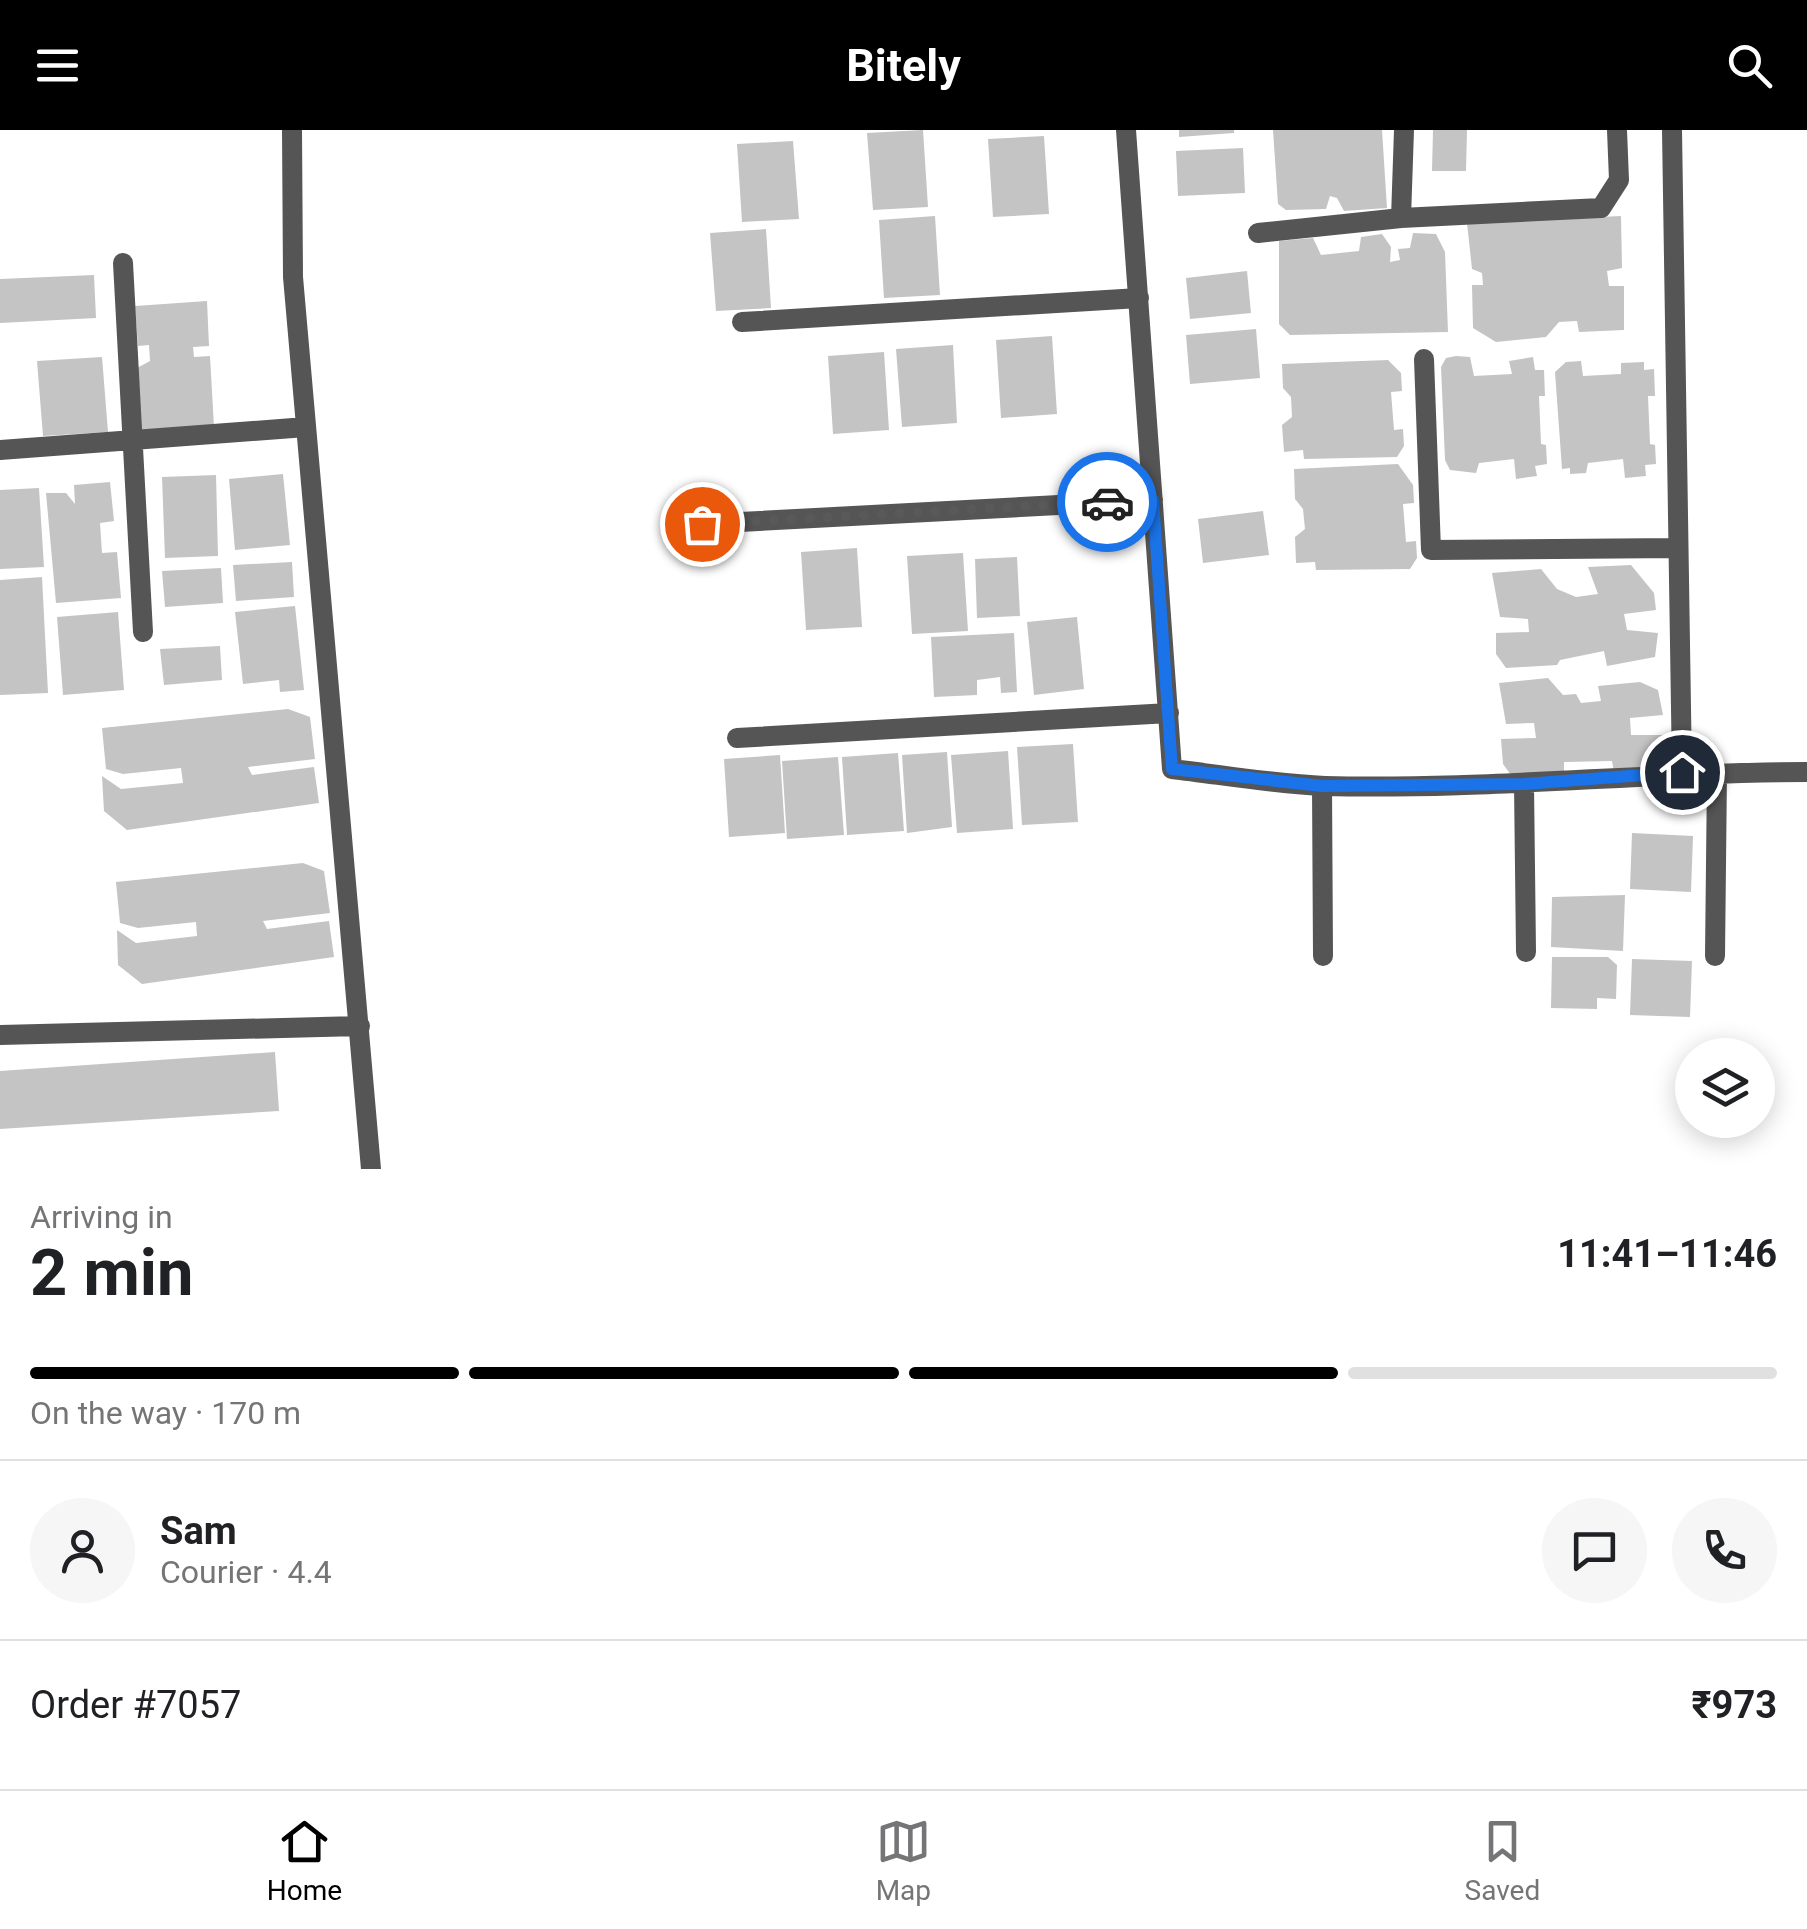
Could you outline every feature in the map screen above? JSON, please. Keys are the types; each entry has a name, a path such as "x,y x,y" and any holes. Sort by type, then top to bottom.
{"street":[{"path":"292,130 293,278 371,1169"},
{"path":"1126,130 1172,769 1322,786 1524,784 1682,772 1807,772"},
{"path":"1401,218 1404,130"},
{"path":"1258,233 1401,218 1601,208 1619,180 1618,130"},
{"path":"1672,130 1682,772"},
{"path":"122,263 142,632"},
{"path":"742,322 1139,298"},
{"path":"1424,359 1431,550 1678,548"},
{"path":"0,450 306,427"},
{"path":"702,524 1153,500"},
{"path":"736,738 1168,712"},
{"path":"1715,956 1717,772"},
{"path":"1524,784 1526,952"},
{"path":"1322,786 1323,956"},
{"path":"0,1035 360,1026"}],"building":[{"path":"923,130 928,207 873,210 867,133"},
{"path":"1179,130 1234,130 1234,133 1179,137"},
{"path":"1273,130 1382,130 1387,208 1344,211 1337,198 1330,196 1326,209 1286,210 1278,204"},
{"path":"1433,130 1467,130 1466,171 1432,171"},
{"path":"1044,136 1049,214 993,217 988,139"},
{"path":"793,141 799,219 742,222 737,144"},
{"path":"1243,148 1245,193 1178,196 1176,151"},
{"path":"935,216 940,295 884,298 879,220"},
{"path":"1621,216 1622,268 1607,271 1609,286 1624,286 1624,330 1579,332 1577,321 1559,322 1546,337 1496,342 1473,328 1472,285 1483,285 1482,273 1472,269 1467,223"},
{"path":"766,229 771,308 716,311 710,233"},
{"path":"1413,233 1436,234 1445,252 1448,332 1290,335 1279,324 1279,241 1313,238 1321,255 1359,251 1361,237 1382,234 1391,247 1390,262 1400,260 1398,249 1410,248"},
{"path":"1247,271 1251,313 1190,319 1186,278"},
{"path":"94,275 96,318 0,323 0,279"},
{"path":"207,301 209,346 193,347 194,357 210,356 214,427 141,431 137,368 150,361 149,345 138,346 135,306"},
{"path":"1256,329 1260,378 1190,384 1186,335"},
{"path":"1052,336 1057,414 1001,418 996,340"},
{"path":"953,345 957,423 902,427 896,349"},
{"path":"884,352 889,430 833,434 828,356"},
{"path":"102,357 108,432 43,436 37,361"},
{"path":"1470,357 1474,376 1512,374 1509,361 1533,357 1535,370 1544,370 1545,396 1539,396 1541,444 1546,445 1547,464 1535,466 1537,476 1516,479 1514,459 1479,463 1476,473 1450,470 1445,460 1441,367 1446,358"},
{"path":"1388,360 1401,373 1402,391 1391,392 1394,430 1403,429 1404,446 1397,457 1304,459 1303,450 1284,452 1282,425 1292,417 1291,397 1283,388 1282,364"},
{"path":"1581,361 1583,376 1621,374 1621,363 1644,362 1644,370 1654,369 1655,396 1648,396 1650,444 1655,445 1656,464 1645,465 1646,476 1625,478 1623,459 1588,463 1586,473 1570,474 1570,468 1562,469 1555,372 1566,362"},
{"path":"1398,464 1413,485 1414,503 1403,504 1406,542 1416,541 1417,558 1410,569 1316,570 1315,562 1296,563 1295,537 1305,529 1303,509 1295,499 1294,469"},
{"path":"283,474 290,545 235,550 229,479"},
{"path":"216,475 218,556 165,558 162,477"},
{"path":"110,482 114,521 100,523 102,553 117,552 121,598 56,603 46,493 66,493 75,504 74,485"},
{"path":"39,488 44,567 0,569 0,490"},
{"path":"1263,511 1269,555 1203,563 1198,519"},
{"path":"857,548 862,627 806,630 801,552"},
{"path":"963,553 968,631 912,634 907,556"},
{"path":"1017,557 1020,616 977,618 975,559"},
{"path":"292,562 294,597 236,601 233,565"},
{"path":"1631,565 1654,593 1656,610 1624,614 1627,630 1658,633 1655,657 1607,666 1604,651 1560,660 1557,665 1506,668 1496,654 1496,633 1529,632 1528,619 1500,617 1492,573 1541,569 1557,589 1576,597 1598,594 1588,567"},
{"path":"221,568 223,603 165,607 162,571"},
{"path":"42,577 48,693 0,695 0,580"},
{"path":"295,606 304,690 280,692 279,680 243,684 235,612"},
{"path":"118,612 124,690 63,695 57,617"},
{"path":"1077,617 1084,689 1034,695 1027,622"},
{"path":"1014,633 1017,692 1001,693 1000,677 977,680 977,695 934,697 931,637"},
{"path":"220,646 222,680 164,685 160,649"},
{"path":"1548,678 1563,695 1576,694 1581,703 1601,701 1598,686 1640,682 1658,690 1663,715 1630,718 1631,735 1664,735 1662,766 1614,772 1612,761 1564,762 1564,774 1513,778 1503,764 1501,739 1536,738 1534,723 1506,724 1499,683"},
{"path":"288,709 310,717 315,759 248,767 252,775 314,767 319,803 127,830 104,811 102,776 121,789 183,783 181,768 123,774 106,769 102,728"},
{"path":"1073,744 1078,822 1022,825 1017,747"},
{"path":"1008,751 1013,829 957,833 951,755"},
{"path":"947,752 952,827 907,833 902,755"},
{"path":"898,753 904,831 847,835 842,757"},
{"path":"780,755 785,833 729,837 724,759"},
{"path":"838,757 844,835 787,839 782,761"},
{"path":"1632,833 1693,836 1691,892 1630,889"},
{"path":"303,863 324,871 330,913 263,921 267,929 329,921 334,957 142,984 118,965 117,930 136,943 197,936 196,922 138,928 120,923 116,882"},
{"path":"1625,895 1623,951 1551,947 1552,897"},
{"path":"1552,957 1608,957 1617,965 1616,999 1597,998 1597,1009 1551,1008"},
{"path":"1632,959 1692,961 1690,1017 1630,1015"},
{"path":"275,1052 279,1111 0,1129 0,1071"}],"way so far":[{"path":"702,524 1107,502"}],"route":[{"path":"1107,502 1153,500 1172,769 1322,786 1524,784 1682,772"}]}
